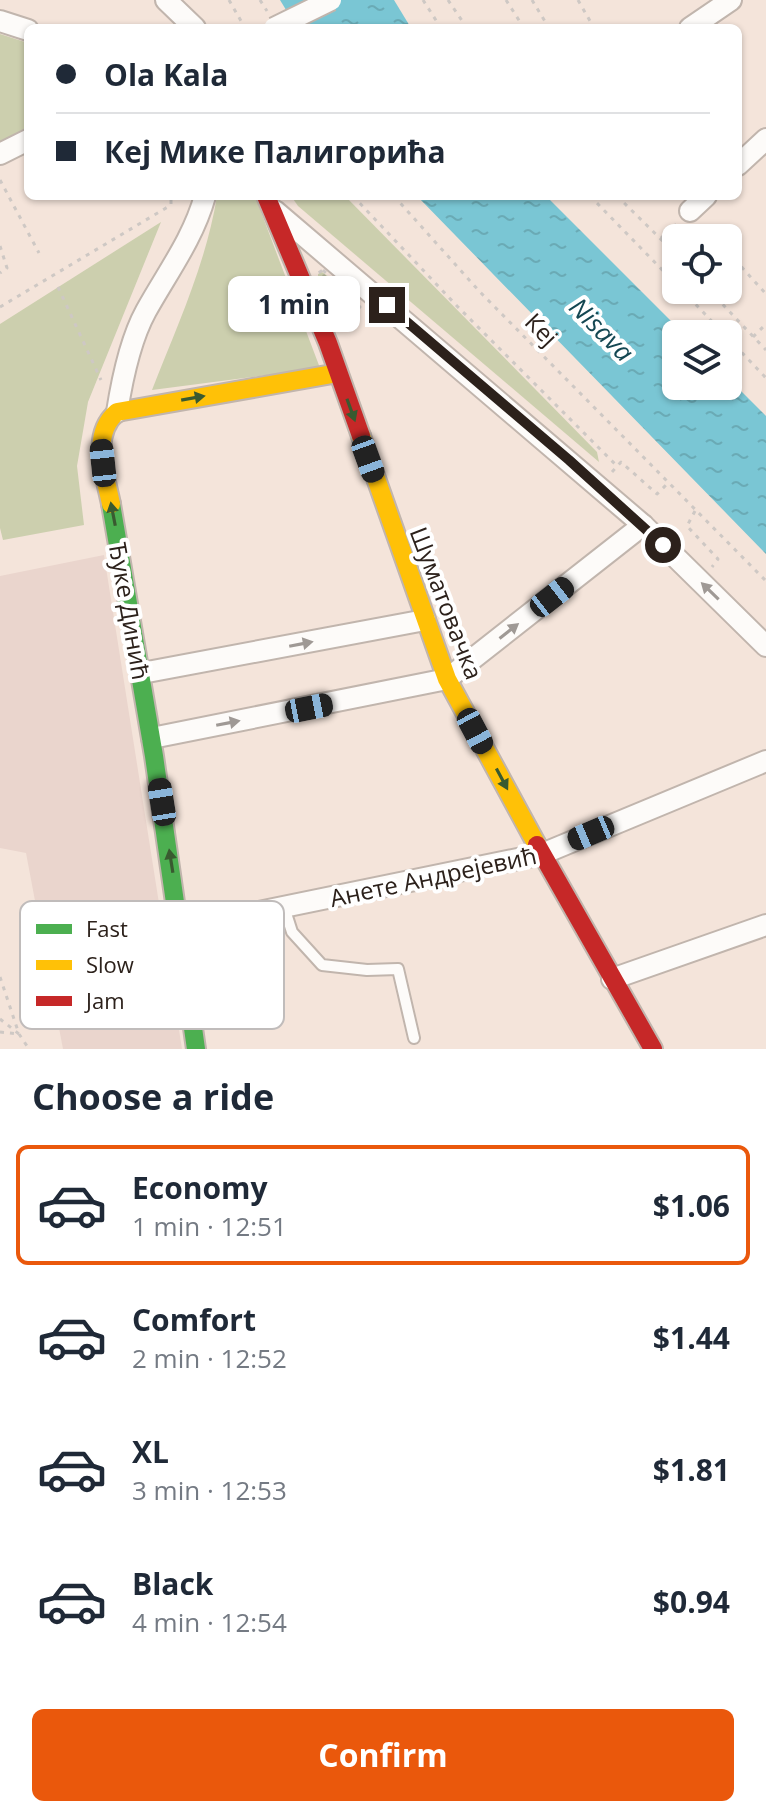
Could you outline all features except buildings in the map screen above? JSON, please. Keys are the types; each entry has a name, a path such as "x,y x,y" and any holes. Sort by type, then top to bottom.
{"street":[{"path":"166,0 191,24"},
{"path":"282,24 331,0"},
{"path":"696,24 731,0"},
{"path":"0,21 24,29"},
{"path":"742,161 766,139"},
{"path":"0,154 24,142"},
{"name":"Ђуке Динић","path":"177,901 142,673 101,444 103,425 117,412 122,376 144,313 192,231 204,200"},
{"path":"690,211 702,200"},
{"path":"268,202 643,525 766,646"},
{"name":"Шуматовачка","path":"268,202 328,343 447,679 653,1049"},
{"path":"117,412 338,373"},
{"path":"152,738 447,679 643,525"},
{"path":"142,673 425,620"},
{"name":"Анете Андрејевић","path":"284,907 542,854 766,761"},
{"path":"612,979 766,925"},
{"name":"Ђуке Динић","path":"194,1029 196,1049"}],"lane":[{"path":"284,907 292,932 322,965 367,970 398,969 414,1038"}],"path":[{"path":"229,0 243,24"},
{"path":"423,0 438,24"},
{"path":"448,0 464,24"},
{"path":"506,0 521,24"},
{"path":"532,0 547,24"},
{"path":"578,0 592,24"},
{"path":"0,180 39,253"},
{"path":"0,307 171,205 171,200"},
{"path":"357,200 457,306 617,466"},
{"name":"Кеј","path":"398,200 480,292 766,581"},
{"path":"594,200 662,270"},
{"path":"621,200 662,240"},
{"path":"0,246 7,268 0,273"},
{"path":"742,267 766,294"},
{"path":"58,287 117,412"},
{"path":"695,304 711,320"},
{"path":"722,304 766,350"},
{"path":"753,337 766,324"},
{"path":"742,353 766,378"},
{"path":"609,476 621,462 657,494 668,483"},
{"path":"695,511 687,526 718,559"},
{"path":"0,977 19,1034 29,1049"},
{"path":"0,1019 19,1034"},
{"path":"0,1032 19,1034"}],"shaded area":[{"path":"104,555 159,901 35,901 26,853 0,848 0,576"},
{"path":"59,1029 179,1029 182,1049 63,1049"}],"green space":[{"path":"0,34 24,42 24,142 0,154"},
{"path":"216,200 257,200 320,368 152,390 181,318"},
{"path":"294,200 349,200 597,452 599,462"},
{"path":"161,222 88,402 77,466 84,525 3,540 0,528 0,324"},
{"path":"322,272 340,285 358,309 334,321 318,284 318,274"}],"water":[{"path":"280,0 394,0 409,24 295,24"},
{"name":"Nisava","path":"421,200 550,200 670,320 662,320 662,400 742,400 742,392 766,416 766,554"}],"traffic: fast":[{"path":"111,504 154,756 175,901"},
{"path":"193,1029 196,1049"}],"traffic: slow":[{"path":"111,504 103,468 102,443 109,421 117,412 338,373"},
{"path":"361,436 447,679 537,845"}],"traffic: jam":[{"path":"268,200 328,343 361,436"},
{"path":"537,845 653,1049"}],"route":[{"path":"387,305 569,460 663,545"}]}
